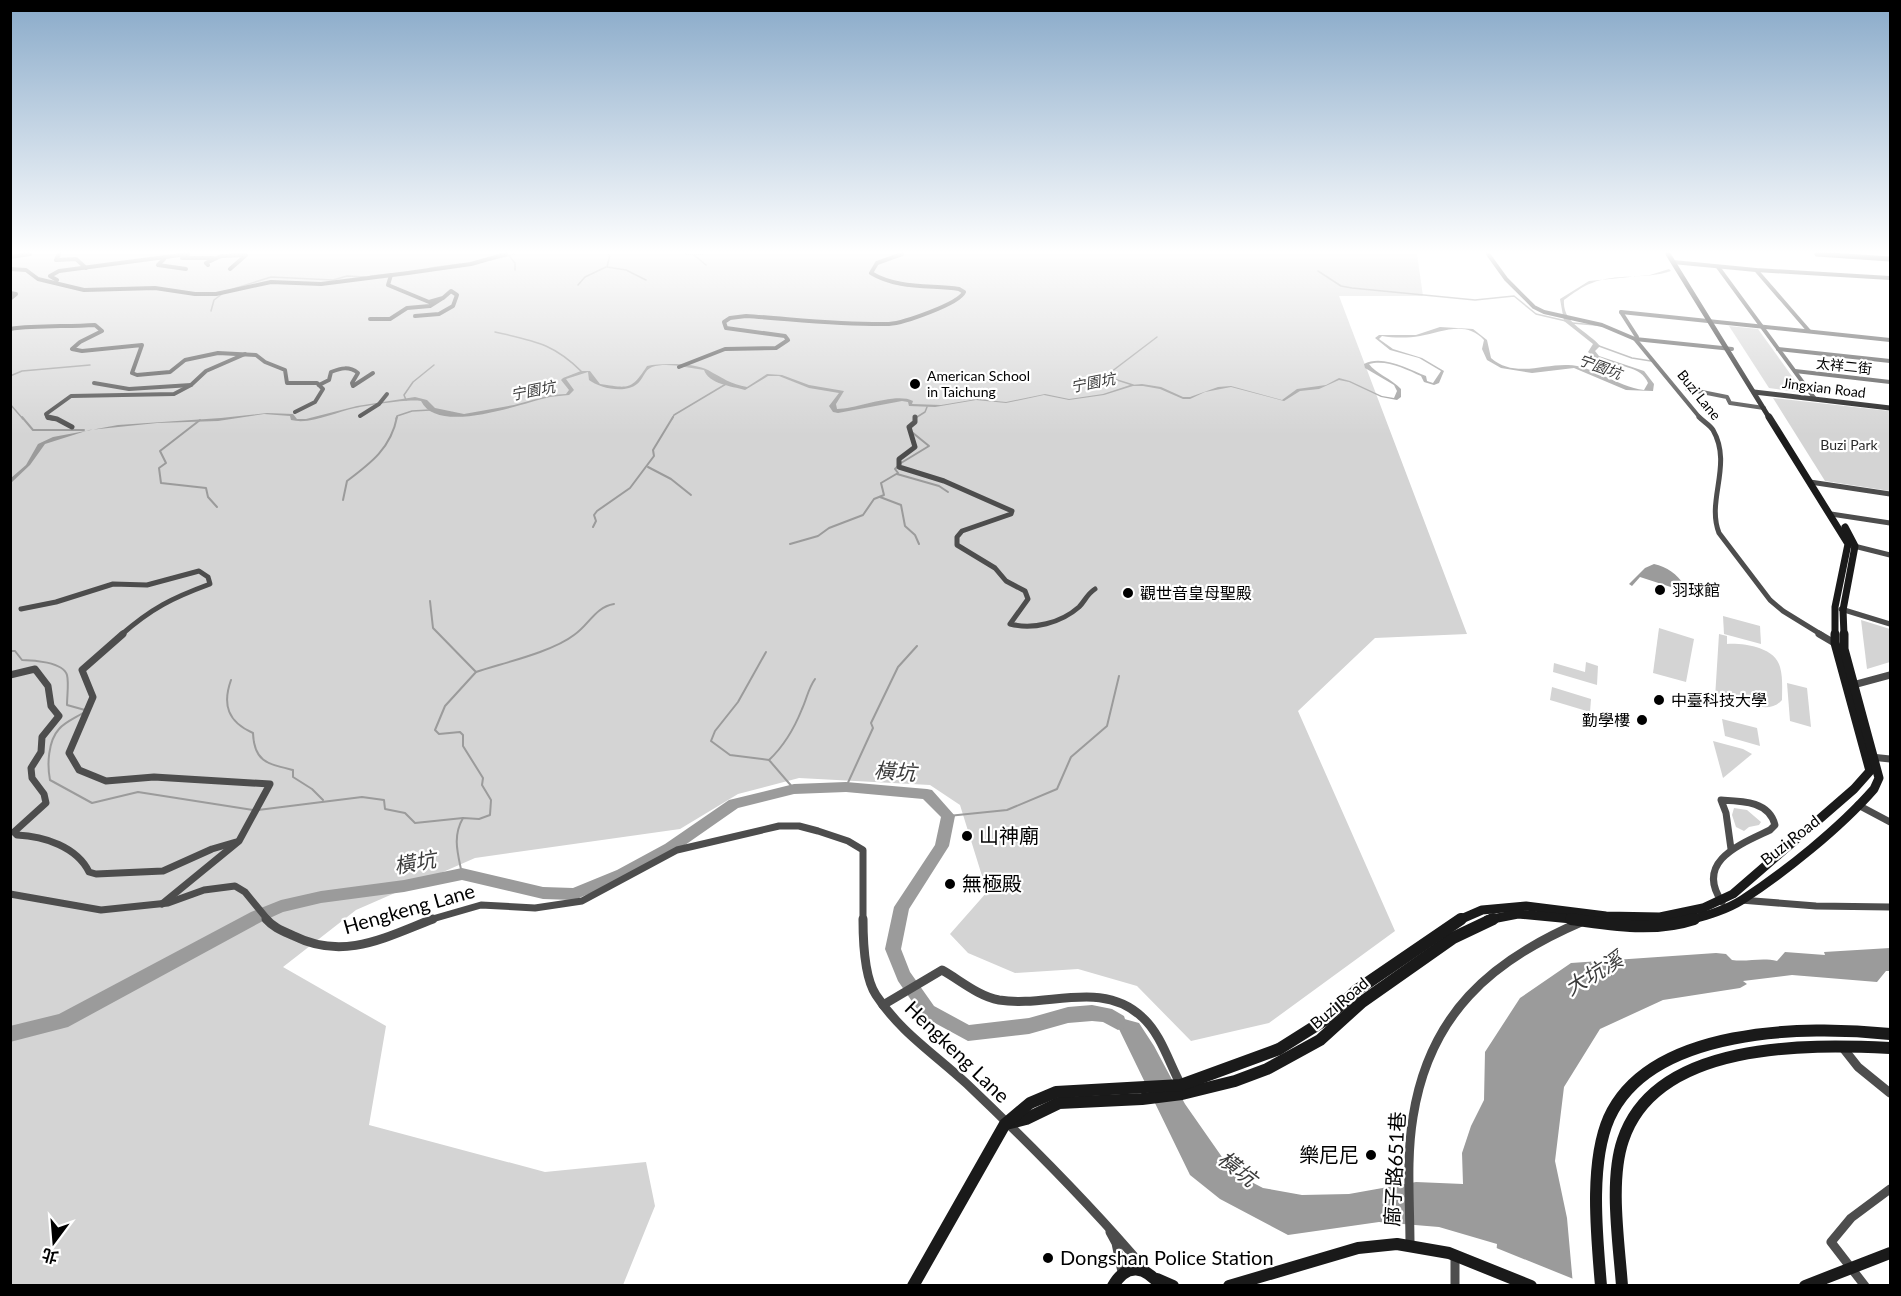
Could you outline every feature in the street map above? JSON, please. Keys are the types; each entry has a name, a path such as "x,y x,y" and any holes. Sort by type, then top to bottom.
{"main road":[{"path":"1708,314 1851,545"},
{"path":"1757,392 1764,408 1813,482"},
{"name":"Jingxian Road","path":"1757,392 1890,408"},
{"name":"Buzi Road","path":"1181,1089 1235,1081 1287,1060 1320,1040 1362,1002 1469,928 1488,920 1518,914 1644,926 1679,924 1737,897 1809,850 1874,789 1879,778 1835,643 1851,545"},
{"name":"Buzi Road","path":"1737,897 1746,880 1854,789 1870,771 1870,756 1844,649 1839,608"},
{"name":"Buzi Road","path":"1181,1089 1279,1049 1325,1020 1358,990 1408,955 1464,917 1482,910 1526,906 1606,916 1660,917 1724,904"},
{"path":"1601,1286 1599,1203 1601,1143 1609,1118 1633,1083 1676,1057 1710,1044 1750,1036 1832,1029 1890,1034"},
{"path":"1622,1286 1619,1229 1620,1152 1629,1127 1648,1098 1686,1072 1725,1058 1767,1050 1841,1045 1890,1048"},
{"path":"913,1286 1005,1125 1026,1119 1059,1104 1181,1089"},
{"path":"1229,1286 1349,1250 1410,1238 1531,1286"},
{"path":"1805,1286 1890,1252"},
{"path":"1113,1286 1122,1272 1130,1269 1173,1286"}],"street":[{"path":"370,319 390,319 397,314"},
{"path":"415,316 433,314"},
{"path":"679,367 725,349 776,348 788,340 785,336 726,328 724,322 730,318 746,316 892,324 921,314"},
{"path":"1558,314 1602,325 1635,339 1730,349"},
{"name":"Buzi Lane","path":"1622,314 1635,339 1705,424 1711,427 1717,440 1722,468 1714,520 1719,533 1770,600 1783,611 1844,649"},
{"name":"Buzi Lane","path":"1646,314 1712,321"},
{"path":"1753,314 1815,399"},
{"path":"1795,314 1809,331"},
{"path":"1712,321 1890,340"},
{"path":"10,329 32,326 60,328 95,325 102,331 95,337 80,342 72,349 82,351 142,345 132,373 137,375 170,372 185,360 209,354 260,356 265,363 285,370 287,383 317,383 323,389 315,402 295,412"},
{"path":"1778,349 1890,361"},
{"path":"72,427 57,419 48,418 46,414 71,396 174,394 191,385 206,370 246,354"},
{"path":"319,385 329,381 331,372 338,369 354,369 358,374 352,383 353,386 373,373"},
{"name":"太祥二街","path":"1795,372 1890,382"},
{"path":"94,382 102,386 136,389 191,385"},
{"path":"1686,388 1726,397 1730,403 1764,408"},
{"path":"360,416 379,404 387,394"},
{"path":"915,417 915,422 909,427 915,447 899,459 899,467 944,481 1012,511 1011,514 962,531 957,537 957,545 995,568 1006,581 1025,591 1028,598 1010,624 1029,627 1050,622 1079,607 1090,591 1095,589"},
{"path":"1813,482 1890,494"},
{"path":"1834,515 1890,523"},
{"path":"1851,545 1890,555"},
{"path":"21,609 56,602 113,584 147,585 189,573 204,573 208,577 210,584 173,597 145,614 82,670 93,697 69,753 79,770 106,781 154,777 270,784 239,841 161,904"},
{"path":"1839,608 1890,624"},
{"path":"10,675 35,669 48,685 52,696 51,706 59,716 42,737 41,752 31,768 32,778 44,794 46,803 14,832 17,835 36,836 74,854 83,860 89,872 96,874 163,871 212,849 239,841"},
{"path":"1853,685 1890,675"},
{"path":"1870,756 1890,759"},
{"path":"1724,904 1713,879 1720,856 1770,830 1775,825 1774,818 1764,808 1751,802 1721,800 1726,813 1731,849"},
{"path":"1858,805 1890,822"},
{"name":"Hengkeng Lane","path":"10,894 101,910 161,904 204,890 235,886 245,892 271,926 298,939 331,947 358,947 446,914 481,906 535,908 582,901 676,850 780,826 799,826 848,841 863,850 863,938 870,981 875,994 910,1037 966,1083 1005,1125 1104,1221 1155,1279"},
{"path":"1737,897 1843,908 1890,907"},
{"name":"廍子路651巷","path":"1410,1238 1413,1116 1434,1048 1469,996 1493,971 1529,946 1585,921"},
{"path":"883,1005 942,970 977,992 999,1000 1099,997 1129,1006 1150,1026 1181,1089"},
{"path":"1841,1045 1858,1067 1890,1093"},
{"path":"1865,1286 1830,1242 1851,1218 1890,1189"},
{"path":"1104,1221 1116,1243 1122,1272"},
{"path":"1455,1256 1455,1286"}],"green space":[{"path":"10,314 1346,314 1467,634 1375,638 1298,711 1395,931 1269,1023 1191,1041 1137,986 1078,969 1015,973 968,953 950,934 987,892 960,805 930,785 799,778 738,794 680,829 475,858 356,910 283,967 386,1026 369,1125 545,1172 646,1162 655,1206 623,1285 11,1285"},
{"path":"1729,326 1758,329 1804,393 1769,388"},
{"name":"Buzi Park","path":"1773,398 1890,411 1890,491 1825,481"},
{"path":"1723,616 1760,626 1761,644 1724,634"},
{"path":"1861,620 1890,629 1890,662 1867,669"},
{"path":"1659,628 1694,639 1686,682 1653,673"},
{"path":"1719,634 1727,636 1727,644 1758,648 1777,660 1781,671 1782,700 1776,705 1761,707 1745,703 1724,692 1723,700 1715,698"},
{"path":"1586,662 1598,666 1597,685 1553,672 1554,663 1585,672"},
{"path":"1787,683 1807,688 1811,727 1790,721"},
{"path":"1552,687 1591,699 1590,712 1550,700"},
{"path":"1722,719 1757,728 1760,746 1725,736"},
{"path":"1713,741 1743,749 1752,754 1723,778"},
{"path":"1734,808 1747,810 1761,822 1744,831 1736,827 1732,815"}],"water":[{"path":"1563,314 1567,314 1571,321 1600,346 1595,351 1599,356 1644,371 1654,384 1653,391 1626,390 1574,368 1532,373 1501,368 1487,360 1482,349 1484,340 1477,334 1470,330 1454,329 1411,337 1382,336 1379,339 1393,349 1422,358 1444,371 1439,383 1434,385 1424,382 1421,376 1409,370 1382,363 1369,364 1401,389 1401,397 1397,400 1381,397 1349,382 1339,380 1319,389 1300,391 1284,401 1231,387 1183,399 1160,389 1133,386 1104,395 1069,400 1044,395 1006,403 976,400 935,407 909,406 908,402 902,401 838,413 833,412 829,406 839,393 809,388 779,376 768,376 745,390 715,381 704,370 664,365 649,368 639,382 626,389 612,389 599,385 589,380 588,372 566,379 574,390 569,395 550,397 501,410 462,417 444,416 430,411 421,401 407,401 355,408 307,421 291,420 290,416 264,414 218,421 157,423 93,430 118,425 267,413 293,414 297,419 306,419 357,406 415,397 427,400 435,408 464,414 514,405 551,395 566,394 569,390 561,380 581,371 590,371 600,384 623,387 637,380 647,366 670,364 702,368 747,387 767,374 782,375 809,385 844,391 836,404 837,409 896,398 913,401 912,404 941,405 977,399 1006,402 1045,394 1069,399 1103,394 1130,385 1142,384 1161,387 1183,397 1190,397 1218,387 1231,386 1282,400 1297,389 1326,385 1339,378 1350,381 1382,396 1394,398 1397,391 1394,385 1365,368 1364,364 1379,361 1395,364 1426,376 1427,381 1433,383 1441,371 1419,358 1390,350 1375,338 1379,335 1416,335 1440,327 1473,329 1487,340 1491,358 1509,367 1528,369 1558,365 1577,366 1624,385 1644,390 1648,383 1640,373 1594,357 1588,352 1593,344 1564,321"},
{"path":"86,431 45,444 30,465 11,483 11,478 26,465 38,444 53,437"},
{"path":"1654,564 1675,574 1684,585 1683,591 1640,577 1632,586 1629,584 1645,568"},
{"name":"大坑溪","path":"1890,948 1890,971 1886,971 1877,982 1792,975 1743,981 1747,984 1740,988 1663,1000 1600,1029 1564,1087 1555,1161 1567,1218 1573,1285 1495,1269 1497,1244 1439,1227 1379,1222 1288,1235 1220,1199 1190,1175 1117,1025 1106,1014 1139,1023 1185,1104 1234,1173 1263,1188 1302,1195 1349,1194 1416,1182 1463,1184 1462,1153 1471,1126 1484,1100 1485,1052 1520,998 1571,963 1716,953 1726,954 1732,960 1777,961 1785,952 1825,955 1824,952"}],"pier":[{"path":"1494,1247 1576,1280 1576,1286 1487,1286"}],"waterway":[{"path":"1538,314 1566,321"},
{"path":"1572,323 1596,325"},
{"path":"495,332 542,344 562,355 582,372"},
{"name":"宁園坑","path":"1133,385 1114,379 1111,372 1157,337"},
{"path":"1599,346 1632,358 1651,361"},
{"path":"10,376 22,371 90,365"},
{"path":"406,400 404,395 413,382 434,365"},
{"path":"673,417 726,384"},
{"path":"10,404 23,419"},
{"path":"917,417 925,412 927,407"},
{"path":"396,419 397,416 412,411 430,410"},
{"path":"22,417 33,430 84,430"},
{"path":"343,500 347,481 379,454 390,438 397,417"},
{"path":"593,527 596,521 594,515 597,511 630,488 654,456 653,450 673,417"},
{"path":"200,420 160,451 166,463 159,468 161,483 206,488 208,497 217,507"},
{"path":"901,463 929,446 913,433"},
{"path":"648,467 671,479 691,495"},
{"path":"790,544 818,536 829,528 863,515 874,499 884,495 881,483 898,473 895,469 897,467"},
{"path":"897,474 939,486 948,492"},
{"path":"880,497 901,505 905,526 915,535 919,544"},
{"path":"430,601 433,628 476,672"},
{"path":"476,672 553,647 579,631 597,612 614,604"},
{"path":"846,787 873,728 871,723 898,667 917,646"},
{"path":"10,651 15,651 22,660 60,667 68,678 67,705 85,710"},
{"path":"766,652 738,702 715,731 711,741 730,755 769,760"},
{"path":"463,818 479,819 490,815 491,800 482,785 483,778 463,746 463,735 460,732 439,734 435,730 445,706 476,672"},
{"path":"948,816 1007,810 1057,789 1071,757 1107,726 1119,676"},
{"path":"769,760 780,749 792,730 815,679"},
{"path":"231,680 227,697 229,712 238,724 253,733 256,750 260,756 276,766 293,770 293,777 312,789 323,800"},
{"path":"83,713 64,724 55,734 49,753 50,780 92,803 138,792 253,810"},
{"path":"769,760 794,789"},
{"name":"橫坑","path":"10,1034 62,1021 256,917 281,906 321,897 404,886 462,874 543,893 574,894 622,874 670,848 734,804 794,789 846,787 927,794 948,816 942,846 902,907 893,949 904,976 928,1011 968,1033 1029,1026 1068,1015 1092,1013 1106,1014 1118,1022"},
{"path":"258,810 362,797 384,800 385,809 405,813 415,823 463,818"},
{"path":"462,874 457,839 463,818"}],"place":[{"name":"American School in Taichung","path":"915,384"},
{"name":"羽球館","path":"1660,590"},
{"name":"觀世音皇母聖殿","path":"1128,593"},
{"name":"中臺科技大學","path":"1659,700"},
{"name":"勤學樓","path":"1642,720"},
{"name":"山神廟","path":"967,836"},
{"name":"無極殿","path":"950,884"},
{"name":"樂尼尼","path":"1371,1155"},
{"name":"Dongshan Police Station","path":"1048,1258"}]}
